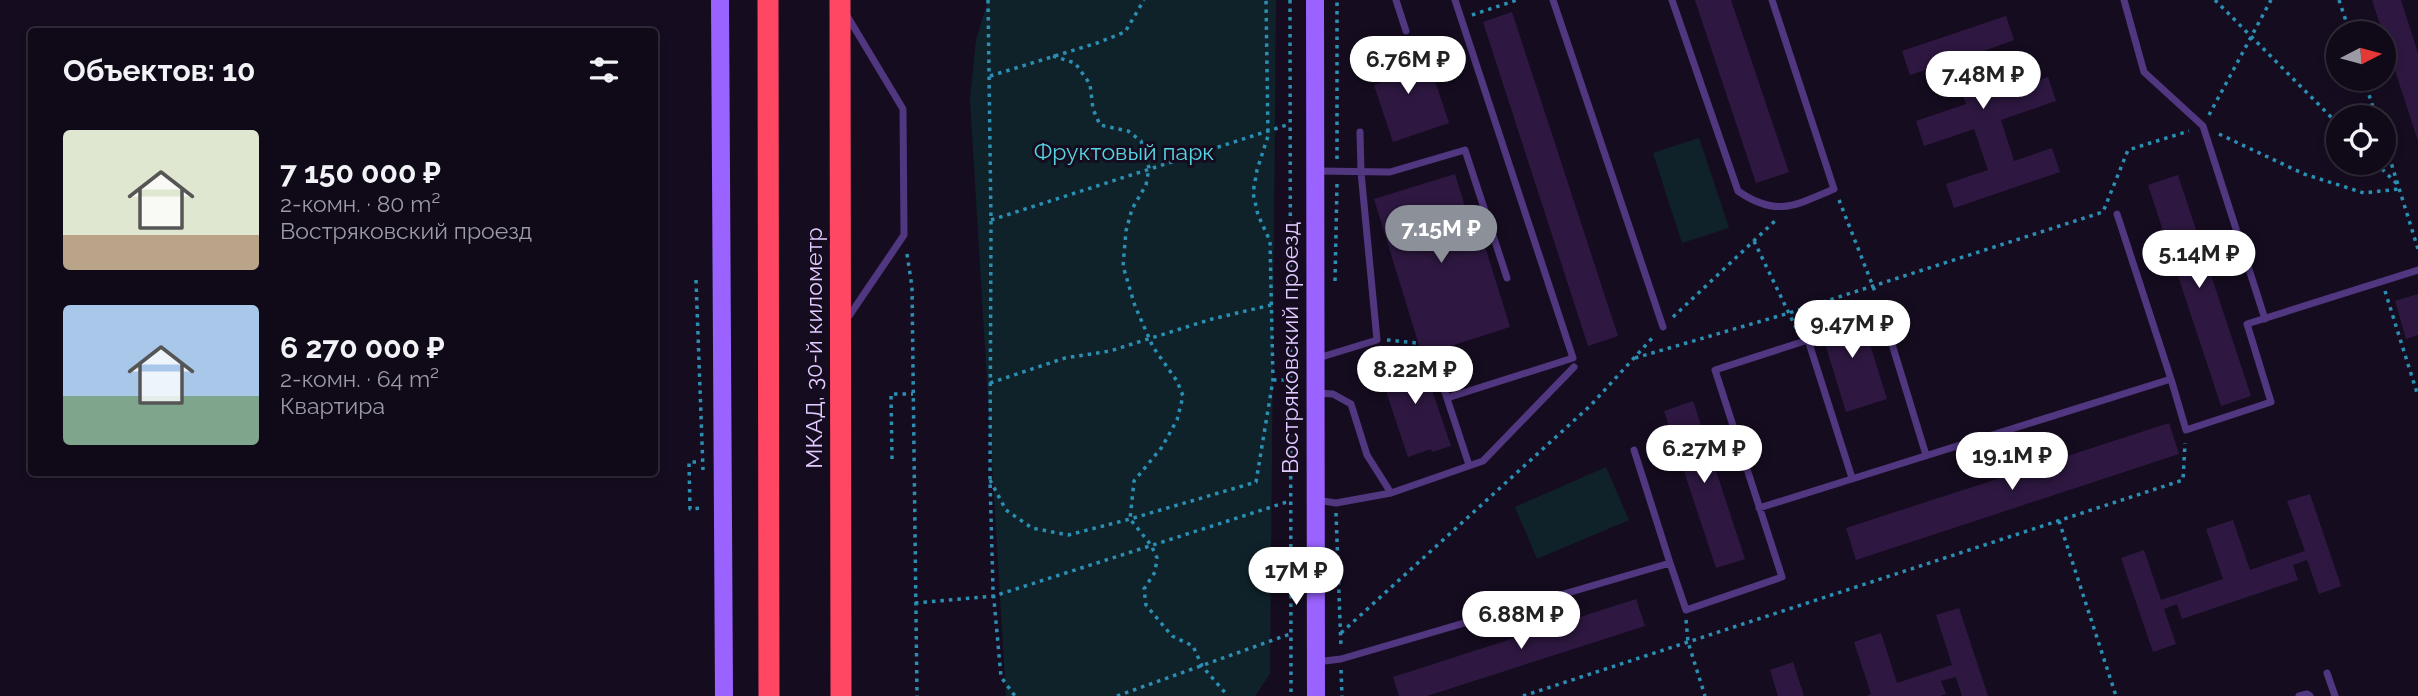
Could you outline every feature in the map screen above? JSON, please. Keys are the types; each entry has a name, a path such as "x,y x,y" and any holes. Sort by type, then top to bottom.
{"highway":[{"name":"МКАД, 30-й километр","path":"768,0 769,696"},
{"name":"МКАД, 30-й километр","path":"840,2 841,696"}],"street":[{"path":"720,0 724,696"},
{"name":"Востряковский проезд","path":"1315,0 1315,696"}],"lane":[{"path":"1396,0 1406,31"},
{"path":"1447,398 1573,358 1455,0"},
{"path":"1553,0 1663,327"},
{"path":"1672,0 1738,191 1755,202 1789,208 1835,189 1772,0"},
{"path":"2124,0 2144,72 2203,126 2264,319"},
{"path":"840,2 903,109 904,235 841,328"},
{"path":"1315,359 1377,340 1361,172 1360,132"},
{"path":"1315,171 1391,172 1465,150 1507,278"},
{"path":"2117,214 2186,430 2270,402 2247,324 2418,270"},
{"path":"1880,305 1926,455"},
{"path":"1634,450 1686,610 1782,577 1715,370 1808,340 1852,478"},
{"path":"1436,365 1469,465"},
{"path":"1315,500 1336,503 1391,493 1483,461 1574,367"},
{"path":"1759,508 2171,379"},
{"path":"1315,393 1333,394 1351,404 1367,455 1391,493"},
{"path":"1315,662 1341,659 1670,563"},
{"path":"2327,673 2335,696"},
{"path":"2299,696 2310,696"}],"path":[{"path":"988,0 991,220 989,480 1001,677 1015,696"},
{"path":"990,76 1125,32 1144,0"},
{"path":"989,480 1006,510 1032,528 1068,535 1256,482 1273,380 1270,241 1258,215 1254,192 1267,131 1266,0"},
{"path":"1290,0 1291,696"},
{"path":"1461,19 1517,0"},
{"path":"2215,0 2326,112"},
{"path":"2203,126 2271,0"},
{"path":"2339,0 2346,21"},
{"path":"1053,56 1075,62 1090,84 1093,109 1100,125 1128,131 1142,141 1149,168 1146,185 1132,208 1126,231 1123,266 1135,306 1149,339 1177,381 1183,396 1177,420 1162,447 1134,481 1130,519 1151,545 1157,558 1155,572 1144,589 1146,605 1172,636 1193,646 1202,666 1228,696"},
{"path":"991,220 1290,124"},
{"path":"1635,358 1788,313 2103,212 2128,150 2203,126 2304,174 2364,193 2398,187"},
{"path":"2387,175 2398,187"},
{"path":"2394,175 2418,249"},
{"path":"1835,189 1880,305"},
{"path":"1340,634 1591,405 1663,327 1789,208"},
{"path":"904,235 912,287 917,696"},
{"path":"1754,241 1802,342"},
{"path":"2382,282 2418,396"},
{"path":"990,383 1065,358 1110,351 1271,304"},
{"path":"1377,340 1417,343 1422,356 1436,365"},
{"path":"1273,380 1290,380"},
{"path":"892,459 891,394 913,394"},
{"path":"1523,696 2183,480 2186,430"},
{"path":"696,462 690,462 690,509 704,508"},
{"path":"915,603 994,596 1291,501"},
{"path":"1336,503 1342,696"},
{"path":"2059,521 2116,696"},
{"path":"1686,610 1688,642 1705,696"},
{"path":"1117,696 1291,634"}],"green space":[{"name":"Фруктовый парк","path":"988,0 1276,0 1270,674 1255,696 1006,696 970,100 976,40"},
{"path":"1699,138 1729,228 1682,243 1653,153"},
{"path":"1606,467 1629,520 1537,559 1515,507"}],"building":[{"path":"1695,0 1731,0 1789,172 1756,183"},
{"path":"2372,0 2401,0 2418,53 2418,141 2396,74 2396,21 2379,21"},
{"path":"1512,12 1618,336 1588,346 1483,22"},
{"path":"2006,16 2014,40 1978,53 1992,95 2048,77 2056,101 2001,120 2014,161 2052,148 2060,172 1954,208 1946,184 1988,170 1974,129 1924,146 1916,121 1966,104 1951,62 1910,75 1902,51"},
{"path":"1414,47 1420,64 1415,65 1417,71 1430,66 1449,123 1393,142 1374,85 1385,81 1382,75 1379,77 1373,60"},
{"path":"1455,174 1472,229 1479,227 1510,327 1422,355 1374,199"},
{"path":"2178,175 2251,396 2221,406 2148,185"},
{"path":"2418,294 2418,335 2406,339 2395,301"},
{"path":"1859,309 1887,399 1846,412 1818,321"},
{"path":"1419,352 1451,446 1408,457 1379,370 1401,363 1400,358"},
{"path":"1693,401 1745,559 1716,568 1664,411"},
{"path":"2169,423 2179,454 1856,560 1846,528"},
{"path":"2310,494 2341,586 2319,594 2307,560 2293,565 2298,580 2182,619 2177,604 2164,609 2176,644 2153,652 2121,558 2144,550 2161,600 2223,579 2206,529 2233,520 2250,570 2305,551 2287,501"},
{"path":"1636,599 1645,626 1427,696 1399,696 1393,677"},
{"path":"1959,608 1988,696 1962,696 1956,677 1941,681 1946,694 1940,696 1866,696 1871,694 1854,642 1881,633 1897,683 1952,665 1936,615"},
{"path":"1793,662 1804,696 1778,696 1770,670"}]}
